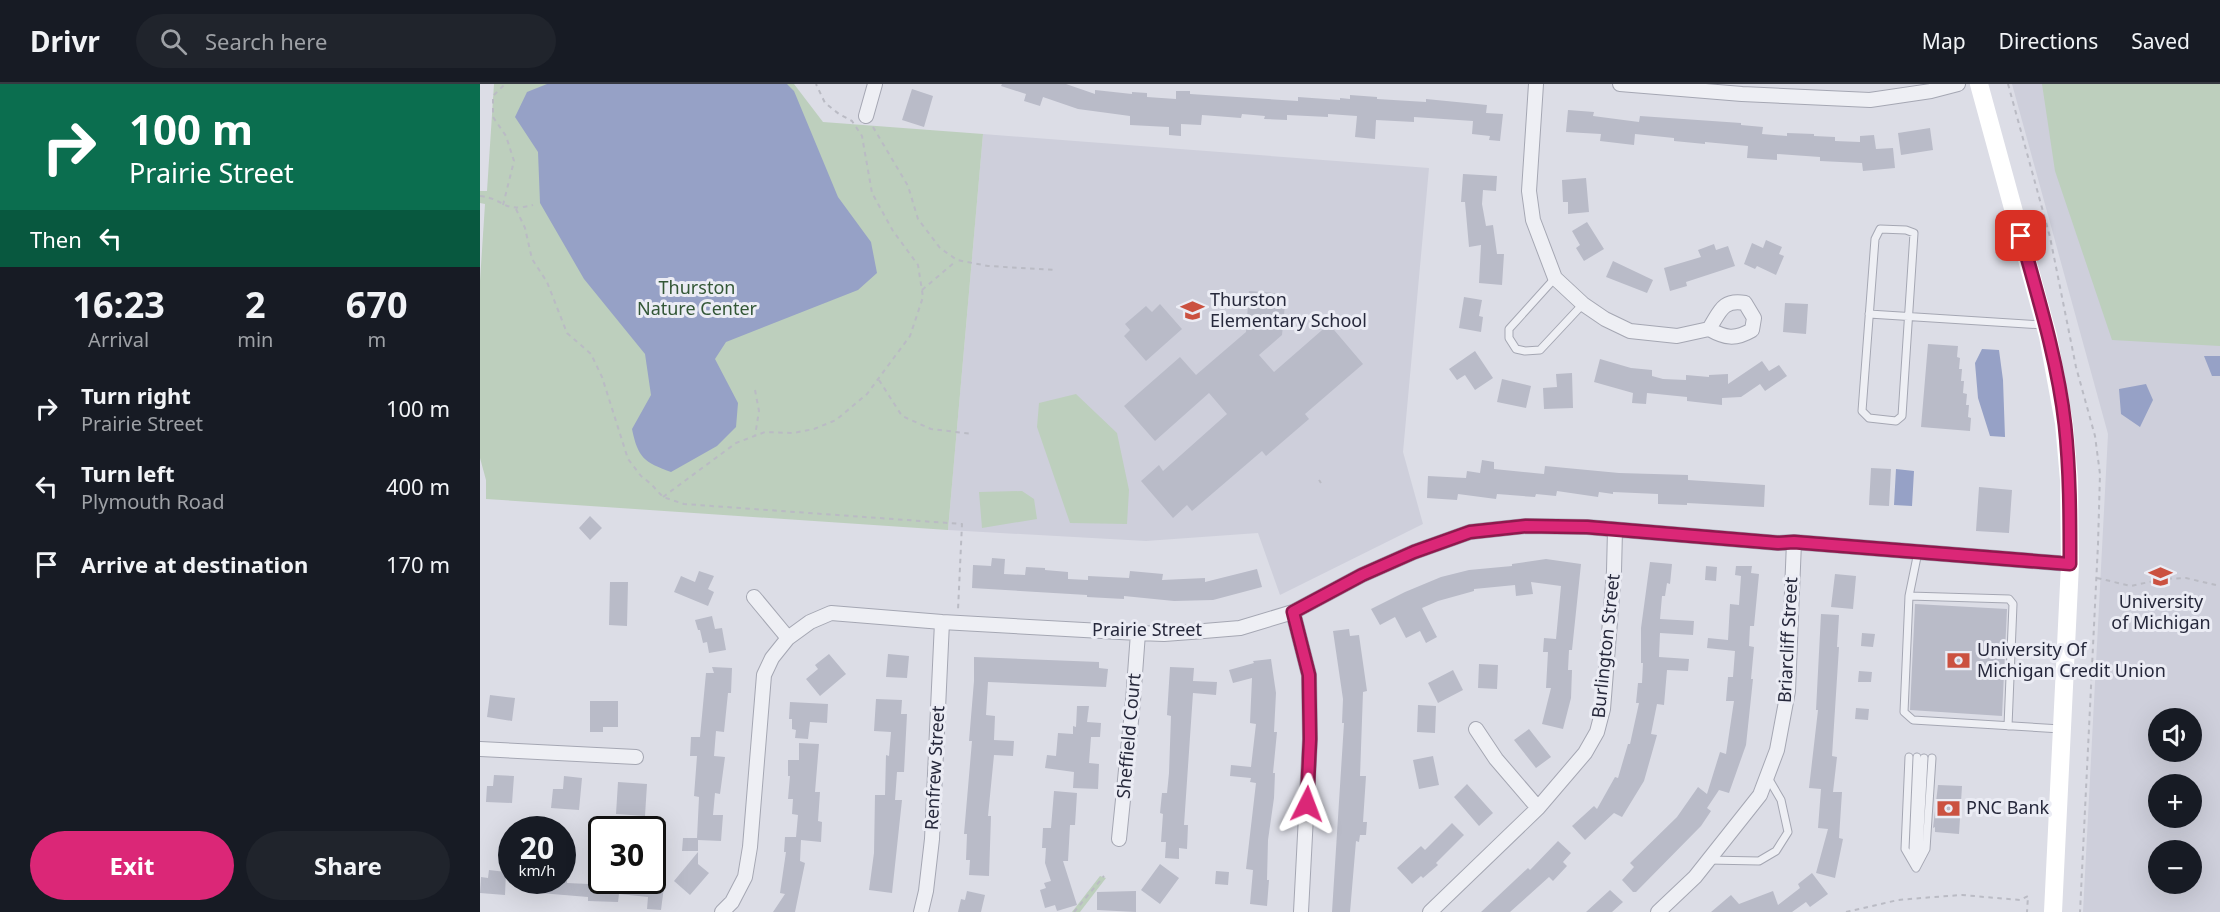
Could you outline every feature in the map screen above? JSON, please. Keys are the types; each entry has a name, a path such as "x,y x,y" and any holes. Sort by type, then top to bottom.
{"main road":[{"path":"1978,84 2045,326 2064,423 2069,480 2070,564 2053,912"}],"street":[{"path":"866,116 875,84"},
{"path":"1536,84 1529,191 1533,220 1555,278 1583,304 1605,319 1630,331 1677,336 1708,329"},
{"path":"1620,84 1742,89 1870,100 1904,96 1949,85"},
{"name":"Prairie Street","path":"722,912 732,902 745,877 750,847 764,675 772,658 788,638 810,622 831,613 942,622 1164,634 1239,628 1293,612 1362,575 1414,552 1470,532 1526,526 1615,530 1778,543 1794,542 2070,564"},
{"name":"Burlington Street","path":"1430,912 1538,808 1585,753 1597,732 1603,709 1615,530"},
{"name":"Briarcliff Street","path":"1658,912 1695,877 1760,795 1777,750 1788,691 1794,542"},
{"path":"754,597 788,638"},
{"path":"1293,612 1309,675 1310,739 1301,912"},
{"name":"Renfrew Street","path":"921,912 926,891 932,839 942,622"},
{"name":"Sheffield Court","path":"1119,839 1138,633"},
{"path":"1476,729 1496,759 1538,808"},
{"path":"480,749 636,757"}],"lane":[{"path":"1880,229 1906,230 1914,233 1902,416 1896,421 1869,418 1862,411 1869,314 1875,239 1880,229"},
{"path":"1555,278 1509,329 1509,338 1516,349 1540,350 1583,304"},
{"path":"1869,314 2045,326"},
{"path":"1918,552 1909,596 1904,712 1913,720 2062,729"},
{"path":"1909,596 2008,599 2013,604 2007,726"},
{"path":"1909,757 1905,849 1916,868 1924,758"},
{"path":"1708,860 1759,861 1776,851 1788,832 1781,800 1767,776"}],"path":[{"path":"503,206 514,161 506,136 493,117 493,96 504,84"},
{"path":"663,497 736,443 765,432 793,433 814,429 836,420 867,394 910,336 923,297 918,265 893,231 872,193 862,136 852,121 825,103 816,84"},
{"path":"2008,84 2050,237 2076,368 2095,436 2100,474 2080,912"},
{"path":"866,116 908,186 918,219 940,248 957,260 988,266 1057,270"},
{"path":"480,196 493,197 503,206 516,209 533,205"},
{"path":"516,209 525,228 532,259 547,282 567,333 591,354 602,377 628,459 641,476 651,483 663,497 684,504 962,524 958,612"},
{"path":"922,290 957,260"},
{"path":"879,380 902,416 931,429 972,434"},
{"path":"754,390 759,411 755,436"},
{"path":"2097,578 2131,586 2163,579 2186,578 2220,586"},
{"path":"1074,912 1104,876"},
{"path":"1846,912 1898,900 1962,895 2020,900 2028,896 2027,912"}],"shaded area":[{"name":"University of Michigan","path":"2012,84 2220,84 2220,912 2083,912 2108,434"},
{"name":"Thurston Elementary School","path":"983,134 1429,168 1403,452 1423,524 1280,595 1258,533 1146,541 948,530"}],"green space":[{"name":"Thurston Nature Center","path":"494,84 794,84 823,122 983,134 948,530 486,499 486,480 480,458 480,281 485,204 480,203 480,191 487,191"},
{"path":"2042,84 2220,84 2220,346 2112,340 2055,171"},
{"path":"1076,394 1117,433 1129,490 1127,524 1070,523 1037,427 1039,403"},
{"path":"1022,491 1034,499 1037,519 982,528 979,492"},
{"path":"1100,876 1106,878 1080,912 1072,912"}],"water":[{"path":"547,84 787,84 794,91 838,197 871,242 877,273 858,290 726,342 715,359 738,403 736,427 717,446 671,472 644,458 637,447 632,429 651,395 645,354 584,279 540,203 538,152 515,117 527,92"},
{"path":"1982,349 1999,350 2003,380 2005,437 1990,436 1978,398 1975,363"},
{"path":"2204,356 2220,356 2220,376 2212,376"},
{"path":"2146,384 2153,400 2140,427 2121,414 2119,389"},
{"path":"1896,469 1914,471 1912,506 1894,505"}],"building":[{"path":"1002,84 1066,84 1095,94 1095,90 1132,94 1132,92 1147,93 1147,97 1176,99 1176,91 1190,91 1190,94 1298,101 1298,97 1350,99 1350,95 1426,102 1426,99 1487,105 1486,113 1503,114 1500,141 1489,140 1490,136 1472,134 1473,121 1414,117 1414,122 1376,120 1375,139 1355,137 1357,116 1328,114 1328,117 1287,115 1287,120 1264,119 1265,116 1242,114 1241,118 1202,115 1201,125 1181,124 1181,136 1169,135 1169,127 1130,125 1130,116 1078,109 1043,97 1040,106 1024,101 1026,94 1001,86"},
{"path":"912,89 933,96 924,127 902,120"},
{"path":"1568,110 1594,112 1593,116 1639,122 1640,116 1741,123 1741,125 1763,127 1762,134 1787,136 1787,133 1814,134 1814,136 1835,137 1835,141 1860,142 1860,136 1874,135 1876,149 1893,148 1895,168 1863,171 1862,163 1820,161 1820,157 1777,154 1777,160 1747,158 1748,146 1674,141 1674,138 1635,134 1634,145 1600,141 1601,134 1566,132"},
{"path":"1930,128 1933,150 1901,155 1898,133"},
{"path":"1463,174 1497,176 1496,191 1483,190 1482,204 1486,226 1493,225 1497,254 1504,254 1502,285 1479,283 1481,245 1469,247 1465,202 1461,202"},
{"path":"1586,178 1589,212 1568,214 1568,202 1563,202 1562,180"},
{"path":"1587,222 1604,249 1584,261 1576,248 1580,245 1572,231"},
{"path":"1766,240 1782,247 1779,254 1784,256 1776,275 1757,266 1755,269 1744,264 1752,243 1763,248"},
{"path":"1714,244 1716,250 1728,246 1735,266 1686,282 1687,286 1670,291 1664,268 1701,257 1698,250"},
{"path":"1613,261 1653,280 1647,293 1606,277"},
{"path":"1249,291 1286,294 1282,335 1259,355 1274,372 1329,324 1363,364 1305,414 1309,419 1266,456 1262,451 1192,511 1187,505 1173,518 1141,481 1159,465 1163,471 1227,414 1209,393 1155,441 1124,406 1180,357 1196,375 1246,332"},
{"path":"1464,297 1482,300 1479,316 1483,317 1481,332 1459,328"},
{"path":"1785,303 1808,304 1806,334 1783,332"},
{"path":"1160,304 1182,329 1146,361 1124,336 1130,330 1125,324 1146,306 1152,312"},
{"path":"1928,344 1958,346 1959,369 1962,369 1961,381 1964,381 1963,393 1967,394 1968,417 1971,418 1970,431 1921,427"},
{"path":"1475,351 1493,378 1475,390 1465,375 1457,380 1449,369"},
{"path":"1600,359 1631,368 1652,370 1652,376 1663,379 1686,380 1686,375 1709,377 1709,375 1728,374 1728,384 1762,361 1769,371 1779,365 1787,376 1765,391 1760,384 1741,397 1722,398 1722,405 1687,401 1687,397 1647,393 1646,404 1632,403 1633,393 1594,382"},
{"path":"1572,373 1573,408 1544,409 1543,388 1557,387 1556,374"},
{"path":"1502,379 1531,386 1526,408 1497,402"},
{"path":"1482,460 1494,462 1494,469 1544,474 1545,466 1619,473 1688,475 1688,480 1765,485 1764,507 1687,503 1687,505 1658,504 1658,494 1613,492 1613,494 1599,492 1598,497 1557,491 1556,496 1497,494 1496,499 1458,494 1457,500 1427,498 1428,476 1466,478 1467,471 1480,473"},
{"path":"1871,468 1891,469 1889,506 1869,505"},
{"path":"1979,487 2012,490 2009,533 1976,531"},
{"path":"590,516 602,528 590,540 579,528"},
{"path":"992,558 1005,559 1004,574 1025,575 1026,567 1045,568 1045,570 1068,572 1068,579 1088,580 1088,576 1129,578 1130,571 1163,574 1162,580 1205,578 1205,582 1257,569 1262,587 1213,600 1174,601 972,588 973,565 991,566"},
{"path":"1546,559 1581,564 1572,650 1569,650 1568,670 1572,670 1571,698 1563,729 1542,724 1551,688 1546,688 1548,652 1543,652 1544,638 1556,639 1561,586 1531,582 1533,594 1516,596 1515,585 1474,589 1474,591 1438,601 1422,608 1437,637 1426,643 1420,631 1406,638 1395,617 1380,625 1371,609 1441,577 1469,570 1512,566 1512,564"},
{"path":"1650,562 1672,564 1670,584 1667,583 1665,596 1662,596 1660,619 1694,621 1693,635 1660,633 1659,657 1689,659 1688,671 1667,670 1664,705 1657,704 1651,734 1657,735 1644,781 1622,817 1614,813 1585,840 1572,826 1594,806 1597,809 1615,777 1618,778 1628,744 1630,744 1639,703 1636,703 1638,683 1642,683 1641,628"},
{"path":"1706,566 1717,567 1716,581 1705,580"},
{"path":"1736,566 1752,566 1751,573 1759,574 1754,626 1750,626 1749,646 1754,647 1751,679 1753,679 1746,745 1729,793 1719,790 1707,808 1711,811 1701,826 1636,892 1633,892 1622,880 1634,867 1630,863 1677,817 1698,787 1707,794 1720,752 1726,754 1734,701 1726,701 1728,677 1733,677 1735,651 1707,648 1708,638 1728,640 1730,604 1739,605 1741,576 1735,575"},
{"path":"699,571 714,576 708,589 714,592 708,606 674,592 681,576 695,582"},
{"path":"1835,574 1856,576 1853,609 1831,607"},
{"path":"610,582 628,582 627,626 609,625"},
{"name":"University Of Michigan Credit Union","path":"1915,604 2007,609 2002,716 1910,710"},
{"path":"1821,614 1839,615 1832,756 1837,757 1833,792 1842,792 1839,838 1843,839 1835,878 1816,873 1828,829 1818,828 1821,789 1809,788 1818,710 1816,710"},
{"path":"712,616 715,629 722,628 726,650 709,653 707,642 703,643 695,620"},
{"path":"1349,629 1350,636 1359,635 1367,691 1363,692 1360,776 1366,776 1363,822 1367,822 1366,835 1360,835 1359,842 1356,841 1350,912 1332,912 1344,723 1342,723 1343,699 1333,631"},
{"path":"1862,633 1875,634 1873,647 1861,646"},
{"path":"829,654 846,674 820,696 806,679 818,669 815,665"},
{"path":"888,654 909,656 907,678 886,677"},
{"path":"974,657 1099,662 1099,668 1108,669 1106,687 988,682 986,715 995,716 994,740 1014,741 1013,756 994,755 988,816 991,816 989,876 969,875 970,860 966,860 967,834 964,834 972,741 969,741"},
{"path":"1271,659 1276,693 1274,732 1277,732 1273,773 1275,773 1274,798 1268,840 1267,906 1250,904 1253,870 1246,869 1256,783 1250,782 1251,778 1230,776 1231,765 1251,767 1256,724 1250,723 1252,678 1233,683 1229,670 1254,663 1253,661"},
{"path":"1479,664 1498,665 1497,689 1478,688"},
{"path":"712,667 732,668 731,693 728,693 724,732 716,731 714,756 725,757 720,794 715,793 713,815 723,815 721,841 698,840 698,851 682,851 683,838 697,838 699,797 694,796 697,756 690,756 691,737 700,737 706,673 714,673"},
{"path":"1170,667 1194,668 1193,681 1217,682 1216,695 1193,693 1184,825 1188,825 1187,849 1179,848 1179,859 1165,858 1166,842 1161,842 1162,793 1167,793 1169,773 1171,716 1167,715"},
{"path":"1453,670 1463,690 1438,703 1428,683"},
{"path":"1859,671 1872,672 1871,682 1858,682"},
{"path":"490,695 515,698 512,721 487,717"},
{"path":"876,699 902,700 901,714 907,714 904,772 897,772 895,800 902,800 892,893 869,890 874,853 875,795 885,795 886,755 889,756 891,732 874,731"},
{"path":"590,701 618,701 618,727 603,727 603,732 590,732"},
{"path":"790,702 828,704 827,723 810,722 808,739 795,738 796,730 792,729 792,719 789,719"},
{"path":"1418,705 1436,706 1435,733 1417,732"},
{"path":"1077,706 1089,706 1087,722 1101,723 1100,737 1091,737 1089,763 1099,764 1098,789 1073,788 1074,772 1045,768 1047,755 1056,756 1058,733 1073,734 1073,726 1076,727"},
{"path":"1856,708 1869,709 1868,720 1855,719"},
{"path":"1529,729 1551,757 1536,768 1514,740"},
{"path":"799,743 819,744 815,792 820,792 818,821 822,822 821,842 801,840 800,861 805,863 795,912 773,912 785,894 780,893 786,852 784,852 785,837 796,837 798,815 792,814 793,799 788,799 790,776 788,776 788,760 799,760"},
{"path":"1433,756 1439,785 1419,789 1413,760"},
{"path":"494,775 514,776 512,803 486,802 487,786 493,786"},
{"path":"564,776 582,778 579,810 551,808 553,789 563,789"},
{"path":"618,782 647,784 645,816 616,814"},
{"path":"1467,784 1493,813 1479,826 1454,797"},
{"name":"PNC Bank","path":"1938,785 1962,786 1959,834 1935,832 1935,827 1933,828"},
{"path":"1054,791 1077,793 1075,825 1070,825 1068,861 1063,861 1077,905 1057,911 1055,905 1045,908 1040,890 1046,888 1044,883 1051,881 1045,863 1046,848 1042,848 1043,828 1051,828"},
{"path":"1452,823 1464,835 1436,863 1438,865 1412,884 1397,868 1421,846 1425,850"},
{"path":"1558,841 1571,853 1563,862 1567,866 1553,881 1549,877 1510,912 1481,912 1528,868 1530,870"},
{"path":"698,852 698,864 709,873 690,895 674,881"},
{"path":"1160,864 1179,878 1160,904 1141,890"},
{"path":"489,870 498,871 498,894 505,895 480,893 481,877 488,878"},
{"path":"1216,871 1229,872 1228,885 1215,884"},
{"path":"1812,873 1828,894 1810,907 1806,902 1792,912 1711,912 1731,895 1739,904 1773,891 1778,905 1800,888 1798,884"},
{"path":"576,883 588,884 588,894 619,894 618,902 588,901 588,897 552,894 576,894"},
{"path":"1610,890 1623,902 1612,912 1586,912"},
{"path":"967,891 985,895 981,912 958,912 961,899 965,900"},
{"path":"1136,891 1136,912 1097,910 1097,892"},
{"path":"619,894 663,894 661,910 647,909 648,897"}],"place":[{"name":"Thurston Elementary School","path":"1192,310"},
{"name":"University of Michigan","path":"2161,576"},
{"name":"University Of Michigan Credit Union","path":"1959,660"},
{"name":"PNC Bank","path":"1948,808"}],"route":[{"path":"1307,804 1310,739 1309,675 1293,612 1362,575 1414,552 1470,532 1526,526 1587,527 2070,564 2069,480 2064,423 2048,336 2021,236"}]}
